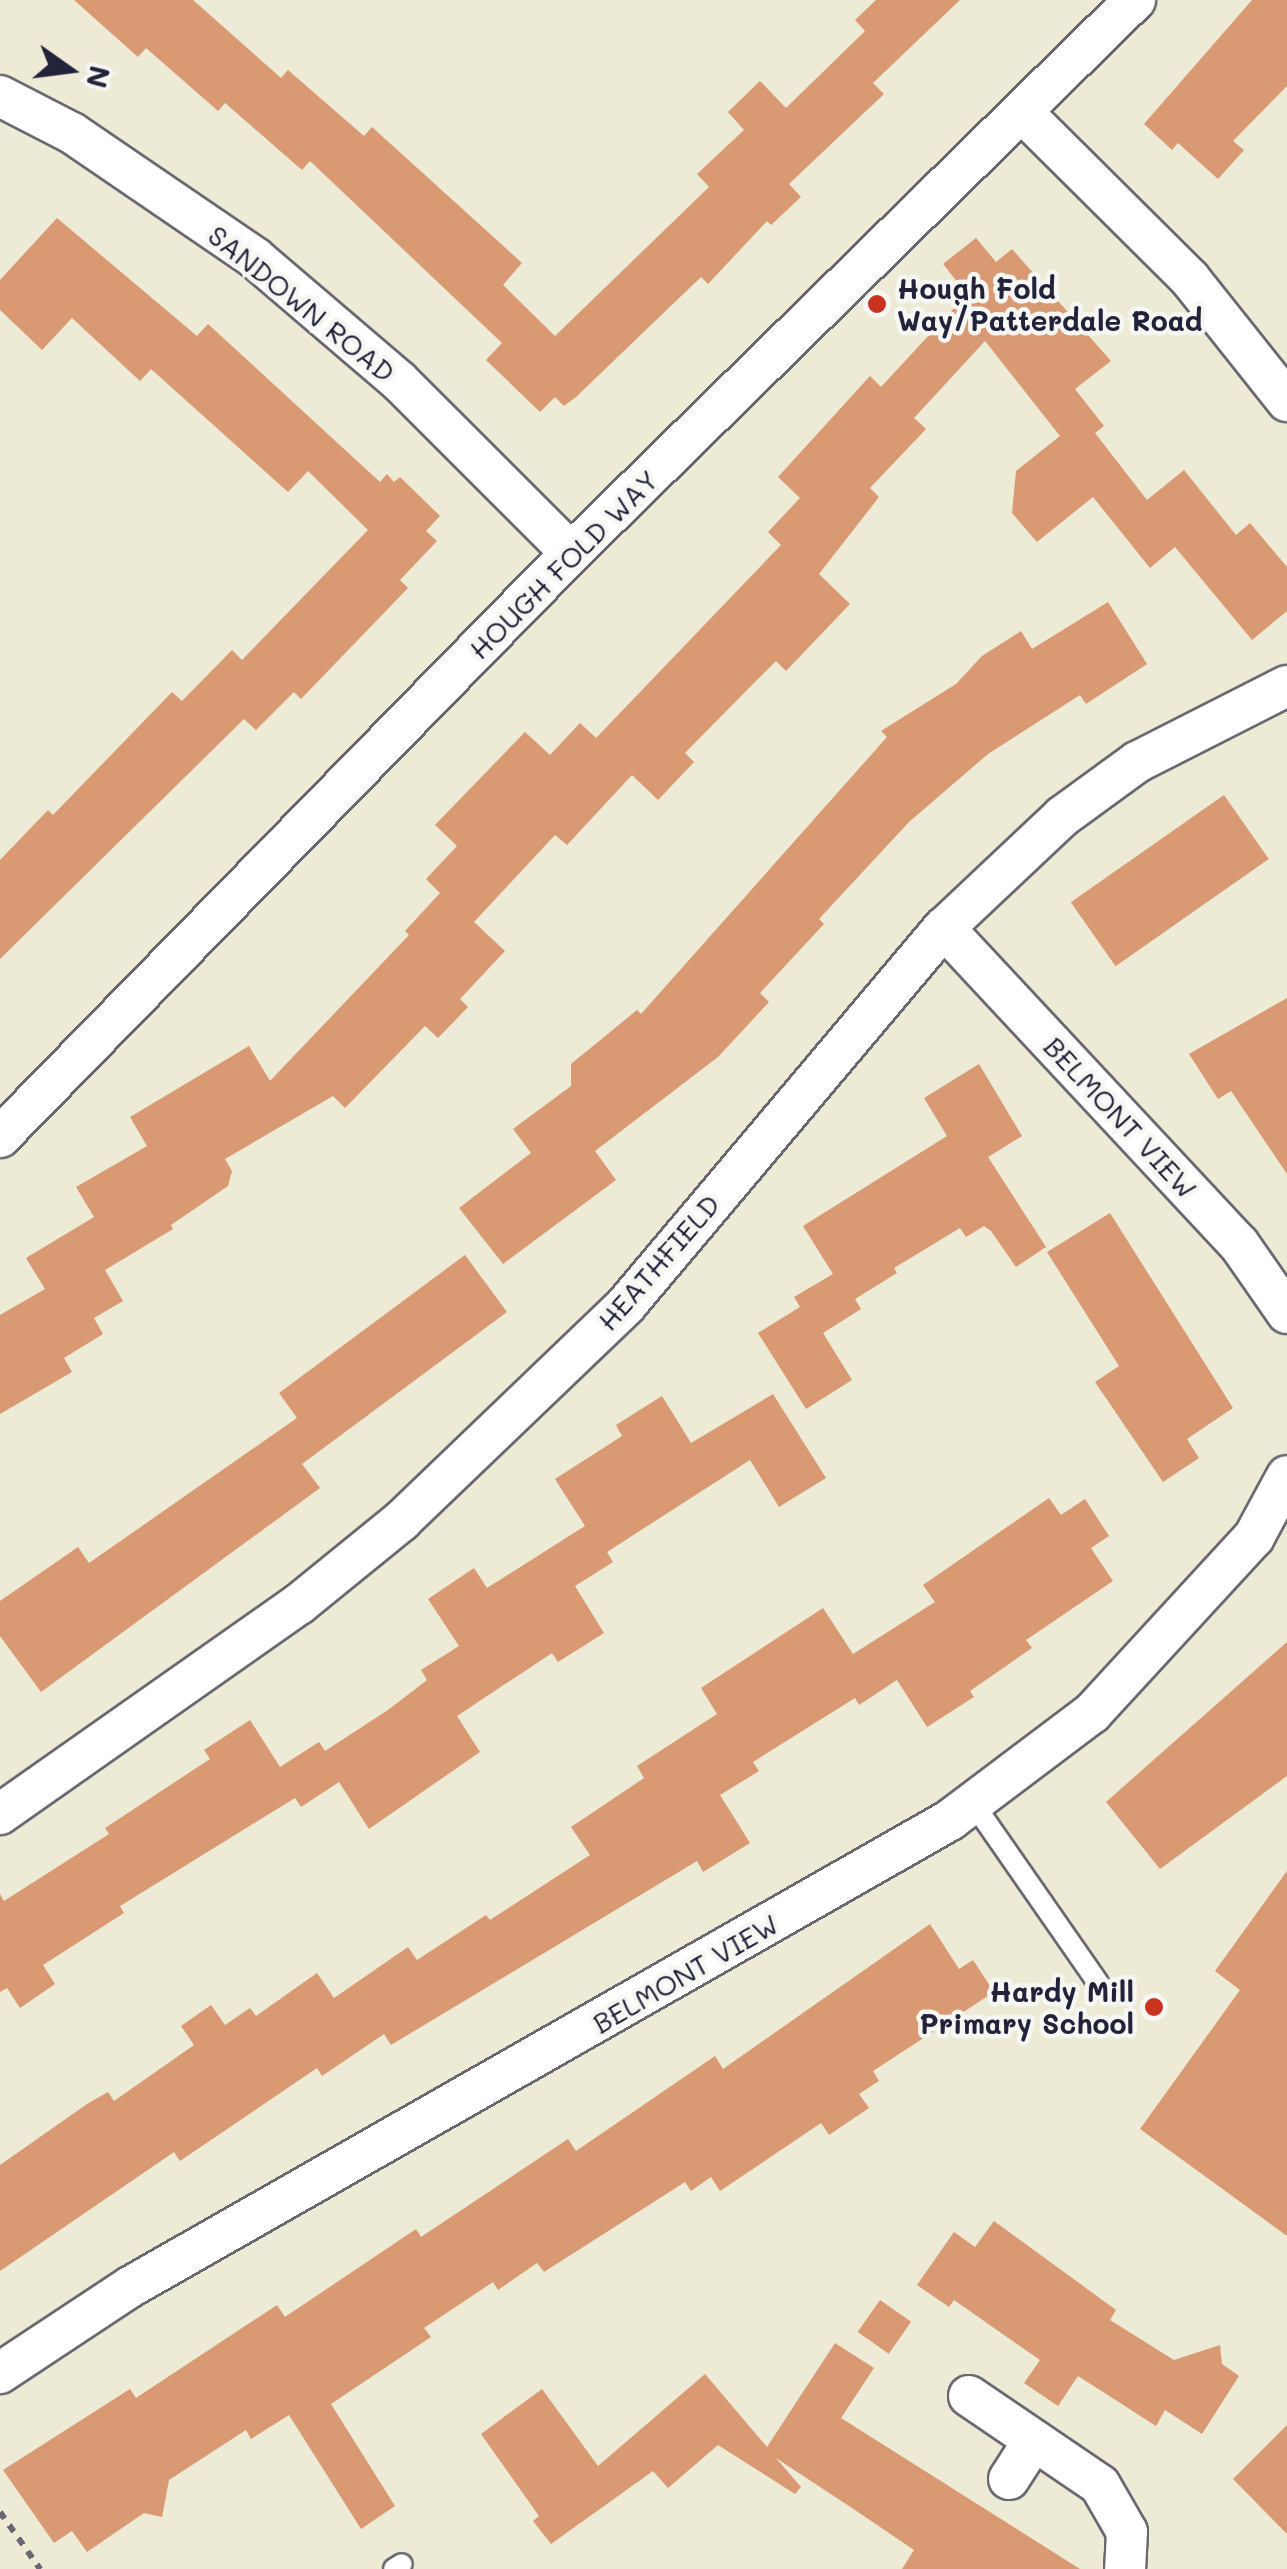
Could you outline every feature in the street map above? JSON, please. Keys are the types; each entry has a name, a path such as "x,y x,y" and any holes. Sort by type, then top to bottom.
{"street":[{"name":"HOUGH FOLD WAY","path":"0,1137 571,553 1135,0"},
{"name":"SANDOWN ROAD","path":"0,96 72,133 254,258 399,381 571,553"},
{"path":"1022,112 1190,279 1287,401"},
{"name":"HEATHFIELD","path":"0,1814 299,1604 401,1521 626,1305 944,928 1062,816 1138,762 1287,686"},
{"name":"BELMONT VIEW","path":"944,928 1239,1244 1287,1312"},
{"name":"BELMONT VIEW","path":"0,2372 130,2287 973,1803 1092,1713 1254,1537 1287,1476"},
{"path":"970,2396 1100,2486 1117,2506 1127,2532 1125,2569"},
{"path":"1008,2478 1034,2440"}],"lane":[{"path":"973,1803 1098,1983"}],"path":[{"path":"0,2512 40,2569"}],"building":[{"path":"74,0 193,0 281,78 288,70 364,136 372,127 522,263 503,285 555,336 709,187 697,174 744,130 728,112 760,81 786,108 865,31 855,20 876,0 960,0 873,83 884,94 789,184 801,197 771,225 767,221 708,284 701,277 576,397 564,406 555,397 540,412 486,360 502,343 310,161 302,170 225,103 218,111 146,48 138,57"},
{"path":"1252,0 1287,0 1287,86 1233,141 1244,150 1218,179 1178,143 1172,150 1144,124"},
{"path":"57,218 197,336 208,324 380,482 387,474 394,482 400,477 440,516 426,531 437,541 400,580 408,588 301,699 294,692 256,730 244,719 0,959 0,860 48,810 53,815 172,692 182,701 232,650 242,660 368,530 308,471 288,492 151,369 140,381 72,318 42,350 0,310 0,280"},
{"path":"976,238 996,262 1012,249 1111,361 1075,389 1104,426 1095,433 1147,500 1184,470 1236,535 1250,523 1287,567 1287,611 1252,640 1175,547 1150,568 1093,497 1037,542 1012,513 1016,471 1060,436 985,341 914,418 926,429 870,488 879,497 819,574 850,604 786,671 776,661 685,753 694,762 658,800 632,775 567,845 555,835 474,922 505,951 460,999 468,1007 438,1038 425,1026 345,1108 333,1096 225,1159 232,1171 228,1186 171,1225 173,1229 105,1270 123,1301 94,1318 103,1334 64,1358 72,1372 0,1414 0,1315 45,1289 26,1258 94,1217 76,1187 147,1146 130,1117 249,1046 270,1081 409,935 405,931 440,893 426,879 457,846 435,825 525,732 550,755 580,723 596,738 781,545 768,532 800,498 778,477 870,376 881,387 967,294 943,264"},
{"path":"1108,602 1147,664 1086,704 1080,695 988,754 909,822 819,919 824,924 760,993 769,1002 718,1057 595,1151 616,1180 503,1264 459,1208 531,1153 513,1129 571,1086 571,1064 637,1010 641,1014 887,737 881,731 956,684 982,656 1021,631 1032,649"},
{"path":"1224,795 1269,859 1116,966 1071,902"},
{"path":"1287,998 1287,1174 1231,1091 1218,1099 1189,1054"},
{"path":"979,1064 1022,1136 988,1157 1046,1247 1016,1267 984,1226 966,1237 960,1228 894,1268 897,1273 855,1299 861,1309 823,1333 852,1380 806,1409 758,1333 800,1307 794,1297 833,1274 803,1226 947,1136 924,1098"},
{"path":"1110,1213 1233,1408 1187,1439 1199,1458 1163,1482 1095,1382 1119,1366 1047,1252"},
{"path":"465,1255 507,1312 302,1464 320,1488 41,1692 0,1636 0,1601 78,1547 89,1563 297,1418 279,1393"},
{"path":"773,1394 826,1478 779,1507 750,1460 607,1552 613,1562 575,1586 604,1633 558,1662 552,1653 457,1716 480,1752 369,1829 339,1782 301,1807 295,1798 120,1906 124,1913 43,1965 55,1984 20,2008 7,1988 0,1992 0,1894 4,1901 109,1834 105,1828 210,1759 204,1750 250,1720 280,1767 319,1742 325,1751 388,1710 427,1680 421,1670 459,1646 428,1599 474,1568 487,1588 585,1526 555,1479 622,1436 616,1425 662,1396 691,1443"},
{"path":"1049,1498 1061,1515 1085,1499 1109,1536 1091,1548 1113,1581 1026,1640 1032,1648 970,1691 974,1697 927,1727 897,1680 859,1705 855,1698 753,1762 759,1771 720,1795 750,1843 703,1872 697,1861 391,2045 384,2034 322,2076 317,2068 180,2161 174,2152 0,2271 0,2165 87,2104 108,2092 114,2101 194,2045 181,2026 211,2005 225,2025 250,2008 256,2016 317,1973 334,1998 408,1947 417,1960 486,1915 490,1920 590,1855 571,1827 644,1778 637,1766 717,1714 701,1688 823,1608 853,1654 935,1602 923,1585"},
{"path":"1287,1642 1287,1776 1160,1869 1106,1802"},
{"path":"1287,1871 1287,2236 1140,2129 1240,1990 1215,1971"},
{"path":"930,1924 959,1969 973,1960 994,1992 873,2071 879,2081 859,2094 869,2108 829,2135 821,2123 720,2191 711,2177 691,2191 685,2182 544,2272 537,2263 498,2290 493,2282 424,2328 431,2337 331,2404 395,2506 361,2529 289,2415 251,2439 246,2430 169,2480 162,2517 144,2513 87,2552 72,2531 54,2543 3,2470 130,2389 136,2398 277,2305 285,2317 416,2229 421,2237 568,2139 576,2151 715,2056 723,2069"},
{"path":"994,2221 1116,2310 1110,2320 1174,2360 1220,2345 1222,2364 1239,2376 1202,2434 1165,2410 1156,2426 1078,2376 1058,2406 1024,2383 1040,2360 954,2300 949,2307 917,2285 954,2232 975,2247"},
{"path":"880,2300 911,2322 889,2354 858,2332"},
{"path":"835,2343 874,2368 841,2418 1080,2569 902,2569 914,2550 855,2510 776,2458 801,2487 795,2494 718,2445 668,2488 653,2471 551,2544 533,2521 539,2516 481,2434 542,2389 598,2466 705,2374 767,2447"},
{"path":"1287,2425 1287,2534 1233,2479"}],"place":[{"name":"Hough Fold Way/Patterdale Road","path":"877,304"},
{"name":"Hardy Mill Primary School","path":"1154,2007"}]}
